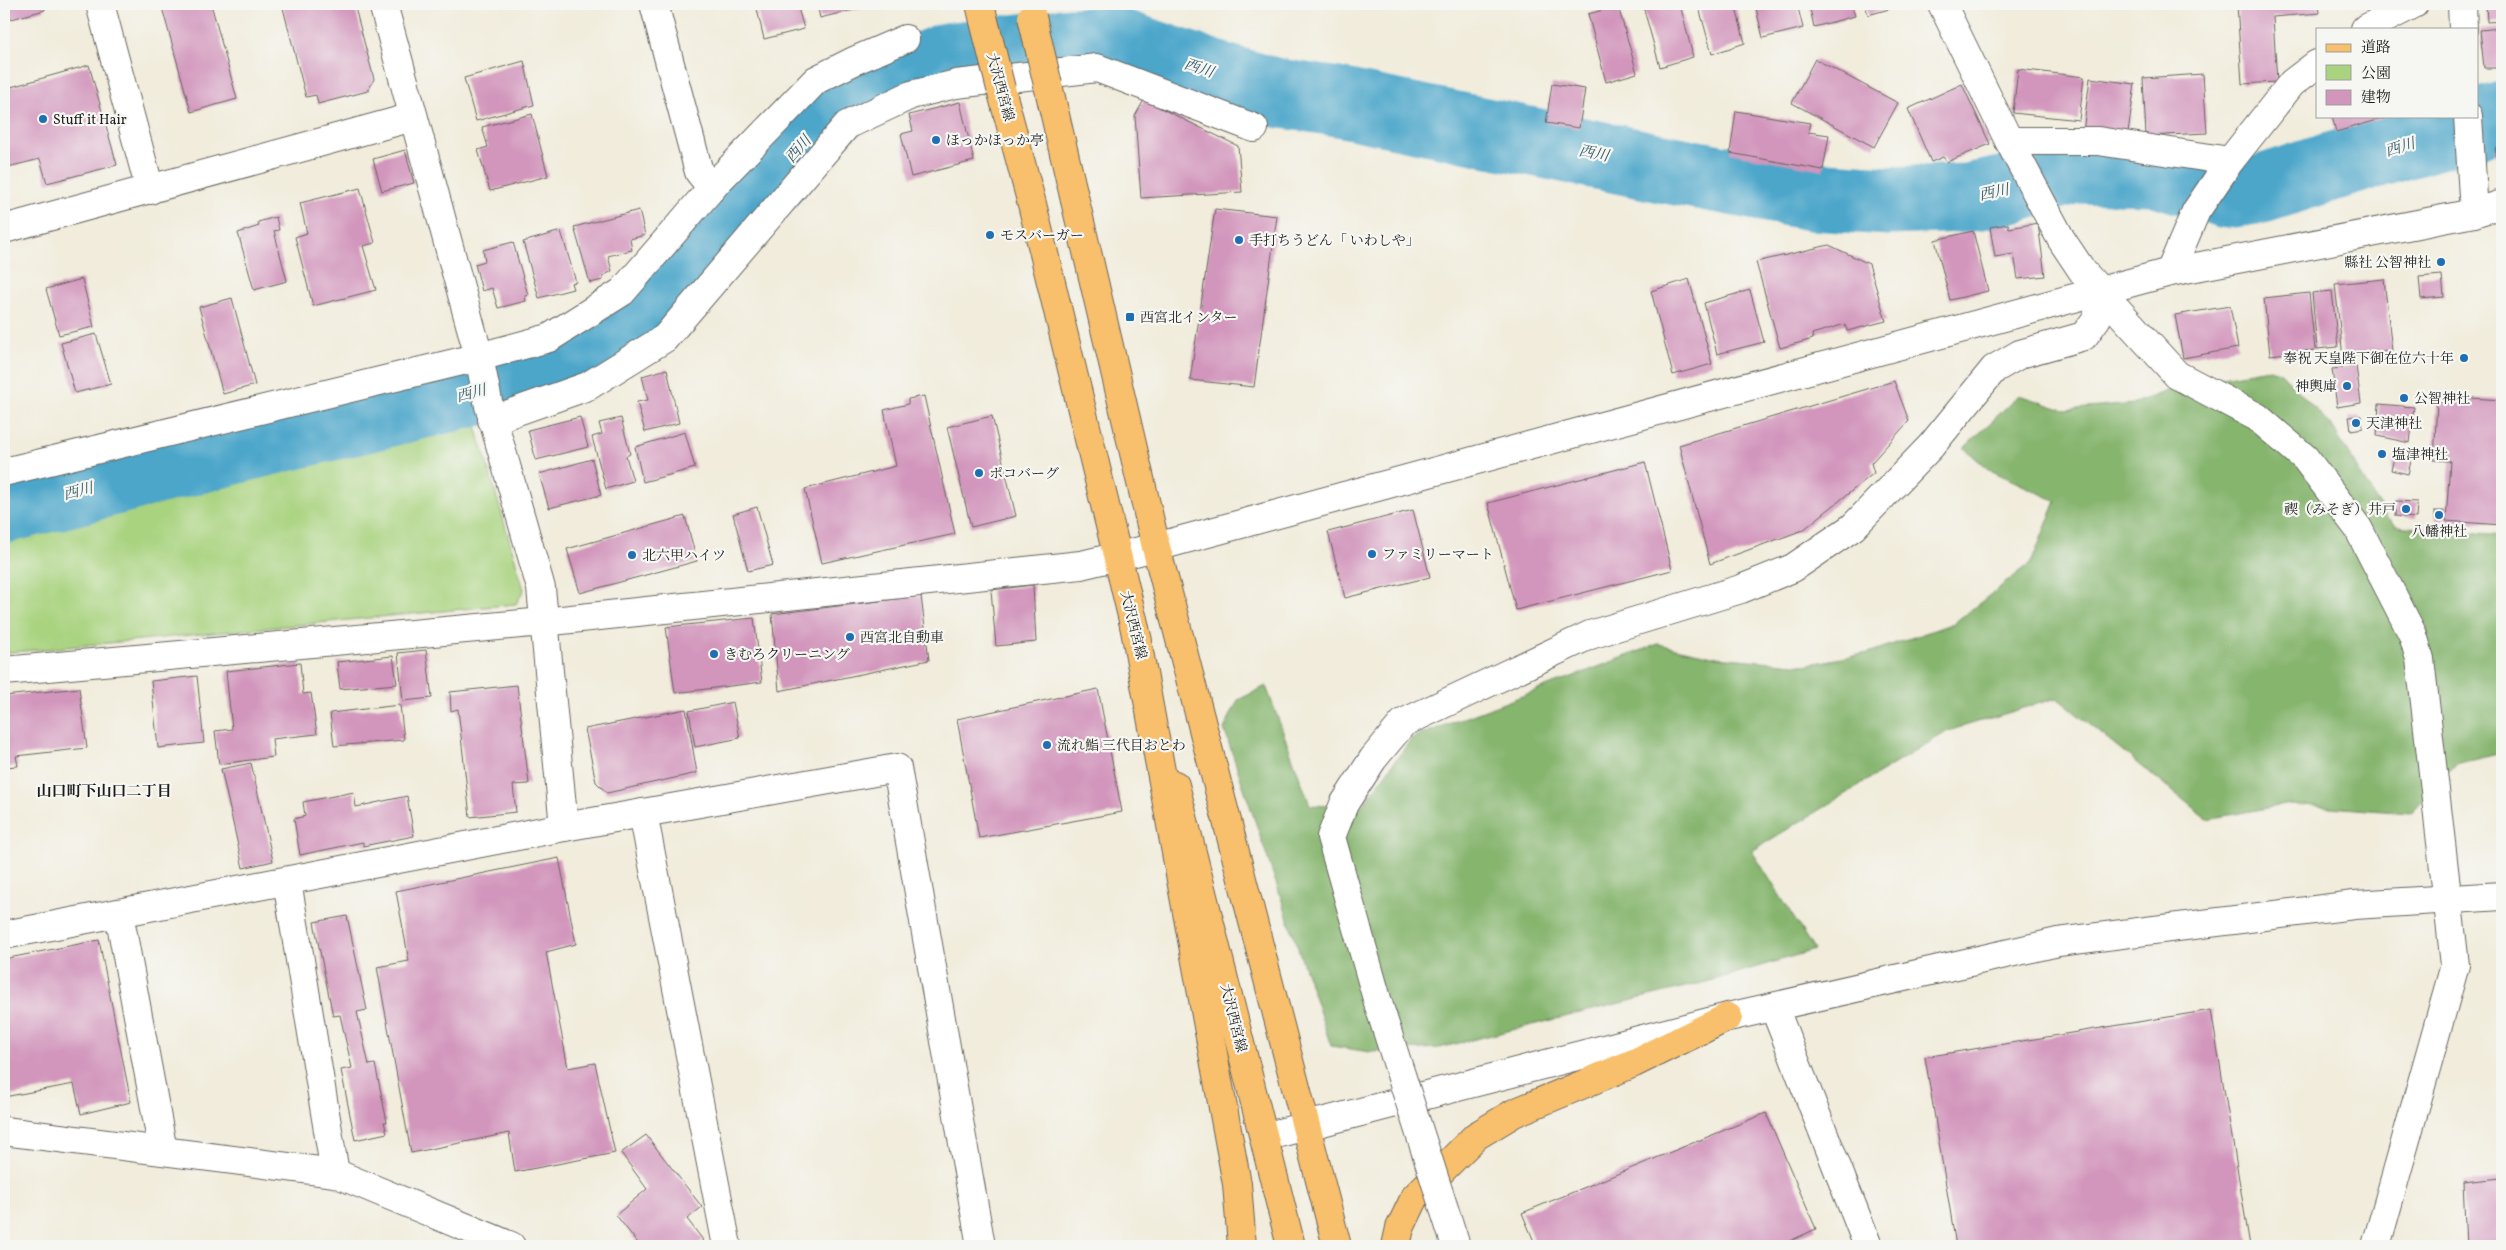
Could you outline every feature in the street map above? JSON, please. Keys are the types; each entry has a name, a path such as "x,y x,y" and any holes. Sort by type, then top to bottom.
{"main road":[{"path":"1030,10 1156,547 1308,1126 1337,1246"},
{"name":"大沢西宮線","path":"982,12 1032,204 1117,556 1291,1246"},
{"path":"1133,619 1233,1165 1242,1246"},
{"path":"1396,1246 1400,1228 1415,1197 1476,1136 1514,1113 1634,1063 1728,1017"}],"street":[{"path":"100,4 150,190"},
{"path":"383,4 480,366 490,413 541,588 564,827"},
{"path":"654,4 699,172 712,188"},
{"path":"1942,4 2039,197 2062,240 2084,272 2177,375 2257,417 2305,458 2358,528 2413,634 2420,659 2455,965 2376,1246"},
{"path":"2367,28 2414,4"},
{"path":"2462,4 2463,28"},
{"path":"4,472 480,366 549,338 622,292 712,188 816,80 905,39"},
{"path":"2170,272 2200,206 2226,168 2292,83 2316,65"},
{"path":"490,413 588,386 665,338 847,125 911,95 956,84 1097,68 1254,128"},
{"path":"4,230 413,117"},
{"path":"2468,118 2474,213"},
{"path":"2014,149 2098,141 2226,168"},
{"path":"4,671 543,622 1081,565 1156,547 2170,272 2474,213 2502,204"},
{"path":"1456,1246 1380,1006 1331,837 1344,804 1373,759 1403,724 1590,635 1741,590 1793,568 1853,526 1931,446 1994,369 2020,354 2084,336 2097,318 2100,291"},
{"path":"4,935 564,827 897,768 981,1246"},
{"path":"643,813 727,1246"},
{"path":"287,881 335,1173"},
{"path":"1264,1136 1728,1017 2058,942 2354,905 2448,901 2502,896"},
{"path":"119,913 162,1151"},
{"path":"1774,1007 1868,1246"},
{"path":"4,1131 335,1173 512,1246"}],"green space":[{"path":"2269,369 2280,372 2331,425 2385,515 2396,526 2502,535 2502,753 2455,764 2410,813 2290,804 2207,819 2057,698 1948,731 1752,851 1814,950 1714,980 1439,1048 1370,1052 1331,1046 1224,729 1238,700 1266,686 1310,805 1361,807 1412,738 1658,644 1717,657 1805,665 1868,653 1954,623 2031,563 2056,501 1988,469 1964,448 2019,395 2064,410 2134,404 2187,383"},
{"path":"475,423 524,590 516,604 4,653 4,544"}],"building":[{"path":"4,4 44,4 45,10 4,21"},
{"path":"161,4 211,4 237,99 191,112"},
{"path":"282,4 354,4 374,79 368,91 318,104 316,95 306,97"},
{"path":"778,4 797,4 804,29 764,39 757,9"},
{"path":"817,4 876,4 820,18"},
{"path":"1651,4 1680,4 1693,57 1660,67 1643,6"},
{"path":"1698,4 1735,4 1745,43 1712,54"},
{"path":"1755,4 1797,4 1803,28 1763,38"},
{"path":"1809,4 1851,4 1855,16 1814,27"},
{"path":"1865,4 1907,4 1868,15"},
{"path":"2237,4 2319,4 2320,13 2273,17 2277,82 2242,84"},
{"path":"2486,4 2502,4 2502,21 2487,22"},
{"path":"1618,6 1637,73 1606,82 1588,14"},
{"path":"2502,28 2502,68 2484,68 2480,30"},
{"path":"1815,59 1898,103 1874,147 1792,103"},
{"path":"524,61 534,105 476,121 464,78"},
{"path":"89,65 117,165 47,183 40,159 4,168 4,89"},
{"path":"2018,69 2084,77 2079,120 2013,113"},
{"path":"2203,74 2207,133 2146,136 2143,78"},
{"path":"2090,78 2135,84 2127,139 2083,132"},
{"path":"1552,84 1585,89 1579,128 1546,123"},
{"path":"1962,84 1990,144 1947,162 1943,157 1931,162 1908,109"},
{"path":"1144,100 1238,146 1242,192 1141,198 1135,116"},
{"path":"960,102 974,161 911,177 901,134 913,131 909,115"},
{"path":"1736,111 1810,123 1808,132 1829,135 1823,170 1730,153"},
{"path":"532,114 548,176 490,191 478,150 488,147 482,127"},
{"path":"2332,118 2385,118 2336,132"},
{"path":"2502,147 2502,176 2501,176 2495,149"},
{"path":"405,150 414,183 382,191 373,159"},
{"path":"360,188 375,243 363,246 376,290 313,306 295,237 307,233 300,203"},
{"path":"1215,209 1277,216 1254,387 1190,380"},
{"path":"639,210 645,235 630,239 632,250 608,256 612,271 603,276 603,280 590,283 574,227"},
{"path":"276,217 279,230 274,231 287,281 254,290 238,233 259,226 258,222"},
{"path":"2038,223 2045,276 2018,279 2014,254 1995,257 1990,227 2008,224 2009,228"},
{"path":"561,231 576,282 571,283 573,289 539,298 523,242"},
{"path":"1973,231 1988,291 1950,300 1935,240"},
{"path":"513,242 528,295 525,296 526,301 498,308 492,288 482,291 475,264 485,261 483,250"},
{"path":"1829,245 1869,264 1886,321 1847,331 1845,324 1812,334 1813,339 1780,348 1756,262"},
{"path":"2442,275 2444,297 2421,299 2419,277"},
{"path":"82,279 94,327 59,335 46,289"},
{"path":"1689,279 1712,364 1673,375 1651,291"},
{"path":"2384,279 2392,351 2343,357 2335,284"},
{"path":"1750,290 1764,342 1717,354 1704,303"},
{"path":"2332,291 2338,347 2317,349 2312,293"},
{"path":"2309,293 2315,350 2270,355 2264,298"},
{"path":"232,298 255,385 223,394 199,307"},
{"path":"2230,306 2238,348 2183,358 2175,315"},
{"path":"96,334 111,384 75,393 61,343"},
{"name":"神輿庫","path":"2356,366 2361,403 2337,407 2332,369"},
{"path":"667,369 679,423 645,432 637,402 648,400 642,376"},
{"path":"1894,381 1909,421 1871,463 1874,473 1803,530 1710,564 1679,445"},
{"path":"924,396 955,534 822,563 805,489 896,466 884,410 908,404 908,399"},
{"path":"2454,397 2502,400 2502,525 2446,521 2450,461 2434,460 2437,402 2453,403"},
{"path":"2379,404 2414,407 2410,443 2377,436"},
{"path":"992,416 1016,516 971,527 947,427"},
{"name":"天津神社","path":"2361,416 2363,428 2351,430 2349,417"},
{"path":"580,417 588,447 536,460 528,430"},
{"path":"621,418 630,454 626,456 633,481 606,489 592,437 602,434 599,423"},
{"path":"685,432 695,468 643,482 635,447"},
{"path":"2394,458 2411,461 2408,474 2391,470"},
{"path":"592,459 601,495 549,508 539,474"},
{"path":"1645,462 1672,570 1516,610 1488,503"},
{"name":"禊（みそぎ）井戸","path":"2396,501 2417,502 2416,518 2395,516"},
{"path":"757,507 773,565 748,571 733,514"},
{"path":"1413,510 1430,577 1345,598 1328,532"},
{"name":"八幡神社","path":"2435,511 2444,511 2443,520 2435,519"},
{"name":"北六甲ハイツ","path":"685,516 697,561 580,593 567,549"},
{"path":"1033,585 1036,642 996,646 991,590"},
{"name":"西宮北自動車","path":"921,596 929,660 779,691 772,614"},
{"name":"きむろクリーニング","path":"754,618 762,682 675,693 666,627"},
{"path":"426,650 432,698 403,701 398,653"},
{"path":"393,656 397,684 340,689 337,662"},
{"path":"300,663 303,694 311,693 317,734 272,739 274,757 219,764 215,731 232,729 226,671"},
{"path":"197,676 204,743 158,748 151,681"},
{"path":"517,685 529,784 513,785 516,812 470,817 458,709 451,711 450,692"},
{"path":"79,688 87,748 16,756 18,766 4,767 4,696"},
{"path":"1098,689 1122,812 979,838 957,719"},
{"path":"733,702 740,738 695,747 689,711"},
{"path":"400,705 404,740 334,746 330,713"},
{"path":"686,709 697,773 607,793 596,782 585,729"},
{"path":"251,763 273,861 243,868 221,769"},
{"path":"354,792 356,807 407,796 414,836 363,846 363,842 300,855 294,819 305,816 303,802"},
{"path":"559,858 576,944 546,952 568,1068 595,1063 615,1153 515,1172 509,1133 411,1153 377,967 409,961 396,891"},
{"path":"347,916 367,1010 357,1012 369,1065 375,1064 387,1122 384,1122 387,1133 355,1140 341,1070 352,1068 340,1015 333,1016 314,922"},
{"path":"99,940 131,1102 81,1114 74,1084 4,1097 4,959"},
{"path":"2211,1010 2250,1246 1956,1246 1925,1057"},
{"path":"1766,1113 1816,1229 1779,1246 1536,1246 1522,1213"},
{"path":"646,1135 702,1207 687,1219 703,1240 696,1246 640,1246 616,1215 647,1189 621,1153"},
{"path":"2502,1178 2502,1246 2466,1246 2463,1182"}],"waterway":[{"name":"西川","path":"4,509 265,442 549,374 644,320 699,265 826,117 853,96 946,57 1071,42 1113,41 1220,77 1277,93 1338,102 1666,169 1811,196 1889,201 1966,198 2012,189 2075,169 2154,171 2226,194 2262,189 2502,116"}],"place":[{"name":"Stuff it Hair","path":"43,119"},
{"name":"ほっかほっか亭","path":"936,140"},
{"name":"モスバーガー","path":"990,235"},
{"name":"手打ちうどん「 いわしや」","path":"1239,240"},
{"name":"縣社 公智神社","path":"2441,262"},
{"name":"西宮北インター","path":"1130,317"},
{"name":"奉祝 天皇陛下御在位六十年","path":"2464,358"},
{"name":"神輿庫","path":"2347,386"},
{"name":"公智神社","path":"2404,398"},
{"name":"天津神社","path":"2356,423"},
{"name":"塩津神社","path":"2382,454"},
{"name":"ポコバーグ","path":"979,473"},
{"name":"禊（みそぎ）井戸","path":"2406,509"},
{"name":"八幡神社","path":"2439,515"},
{"name":"ファミリーマート","path":"1372,554"},
{"name":"北六甲ハイツ","path":"632,555"},
{"name":"西宮北自動車","path":"850,637"},
{"name":"きむろクリーニング","path":"714,654"},
{"name":"流れ鮨 三代目おとわ","path":"1047,745"}],"district":[{"name":"山口町下山口二丁目","path":"104,791"}]}
